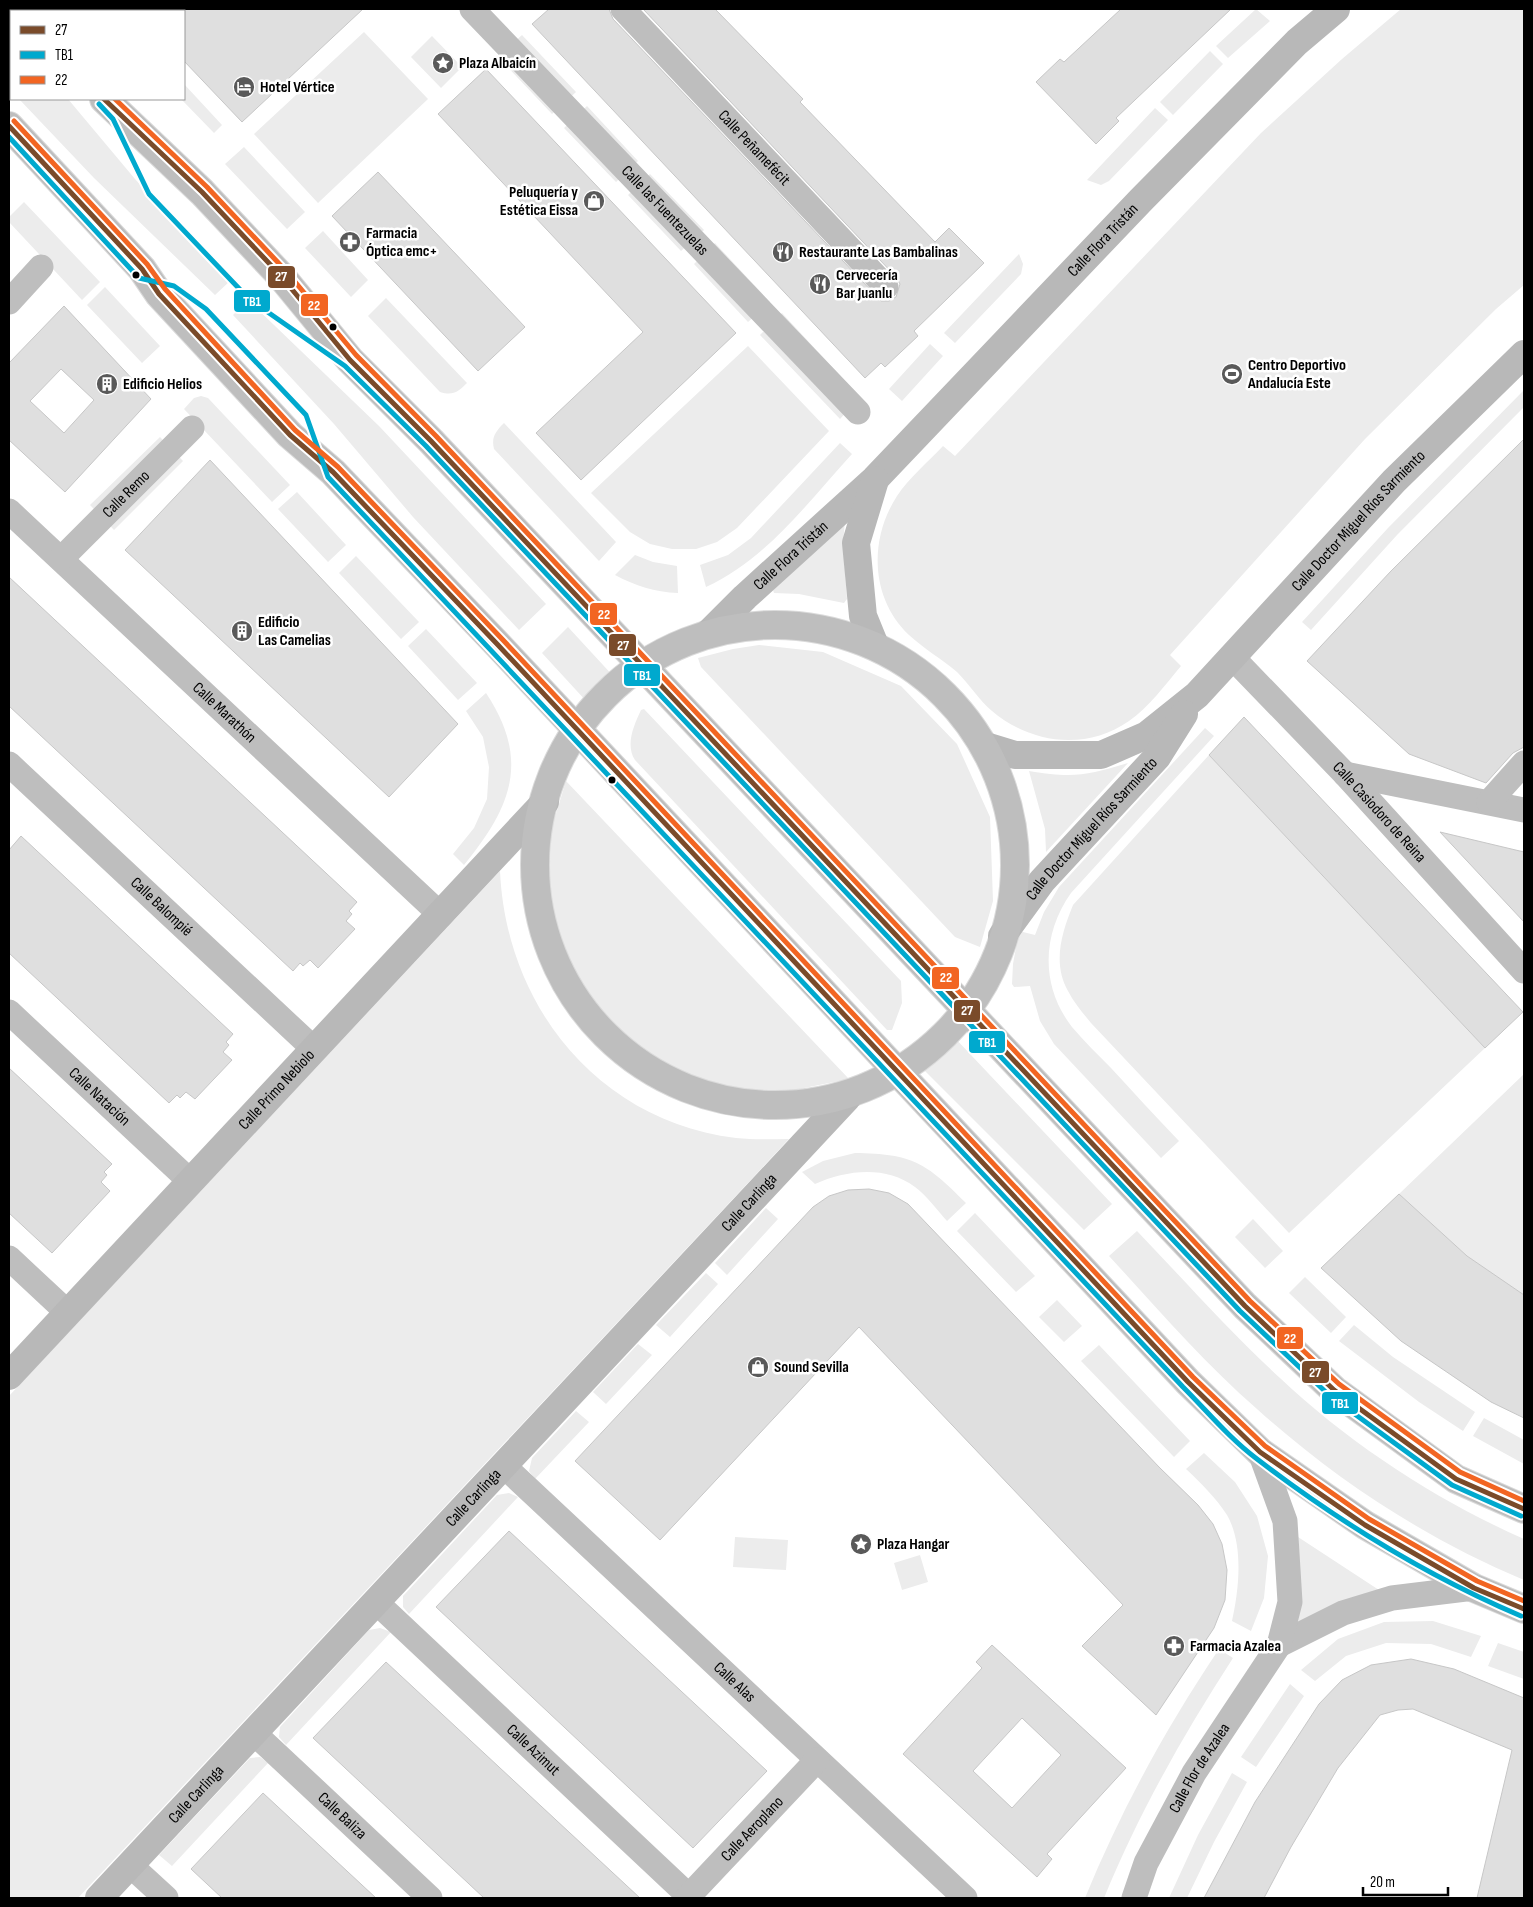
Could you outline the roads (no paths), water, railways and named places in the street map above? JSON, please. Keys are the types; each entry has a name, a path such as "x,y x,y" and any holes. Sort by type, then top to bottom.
{"main road":[{"path":"105,100 202,192 281,276 350,360 431,441 962,1008 1245,1306 1334,1390 1456,1479 1524,1509"},
{"path":"9,126 142,269 160,294 290,435 339,478 1188,1382 1260,1452 1365,1525 1474,1588 1524,1609"},
{"path":"792,623 834,630 874,643 908,661 939,685 965,714 986,746 1007,798 1014,844 1014,881 1002,936 985,974 962,1008 895,1070 868,1089 847,1098 773,1106 742,1104 710,1099 680,1089 652,1075 626,1057 602,1036 582,1012 564,986 551,957 541,927 536,896 535,864 538,833 545,802 557,771 579,732 642,666 674,647 708,634 750,625 792,623"}],"street":[{"name":"Calle las Fuentezuelas","path":"472,9 858,412"},
{"name":"Calle Peñamefécit","path":"623,9 886,287"},
{"name":"Calle Flora Tristán","path":"708,634 745,597 875,479 1141,200 1297,42 1336,9"},
{"path":"9,302 41,267"},
{"name":"Calle Doctor Miguel Ríos Sarmiento","path":"986,746 1015,755 1101,755 1147,735 1197,695 1394,481 1524,354"},
{"name":"Calle Remo","path":"61,559 192,428"},
{"name":"Calle Flora Tristán","path":"874,643 863,616 856,543 875,479"},
{"name":"Calle Marathón","path":"9,511 441,915"},
{"name":"Calle Casiodoro de Reina","path":"1232,657 1345,774 1524,970"},
{"name":"Calle Doctor Miguel Ríos Sarmiento","path":"1002,936 1042,880 1157,757 1197,695"},
{"name":"Calle Balompié","path":"9,764 314,1050"},
{"path":"1489,802 1524,764"},
{"path":"1345,774 1524,810"},
{"name":"Calle Primo Nebiolo","path":"9,1376 545,802"},
{"name":"Calle Natación","path":"9,1012 191,1182"},
{"name":"Calle Carlinga","path":"99,1898 847,1098"},
{"path":"9,1258 68,1313"},
{"path":"1260,1452 1285,1521 1290,1602 1279,1644"},
{"name":"Calle Alas","path":"504,1466 965,1898"},
{"path":"1279,1644 1343,1613 1392,1598 1474,1588"},
{"name":"Calle Azimut","path":"376,1602 689,1897"},
{"name":"Calle Flor de Azalea","path":"1134,1898 1146,1863 1194,1773 1279,1644"},
{"name":"Calle Baliza","path":"254,1733 430,1898"},
{"name":"Calle Aeroplano","path":"689,1897 817,1760"},
{"path":"130,1865 166,1898"}],"place":[{"name":"Plaza Albaicín","path":"443,63"},
{"name":"Hotel Vértice","path":"244,87"},
{"name":"Peluquería y Estética Eissa","path":"594,201"},
{"name":"Farmacia Óptica emc+","path":"350,242"},
{"name":"Restaurante Las Bambalinas","path":"783,252"},
{"name":"Cervecería Bar Juanlu","path":"820,284"},
{"name":"Centro Deportivo Andalucía Este","path":"1232,374"},
{"name":"Edificio Helios","path":"107,384"},
{"name":"Edificio Las Camelias","path":"242,631"},
{"name":"Sound Sevilla","path":"758,1367"},
{"name":"Plaza Hangar","path":"861,1544"},
{"name":"Farmacia Azalea","path":"1174,1646"}]}
